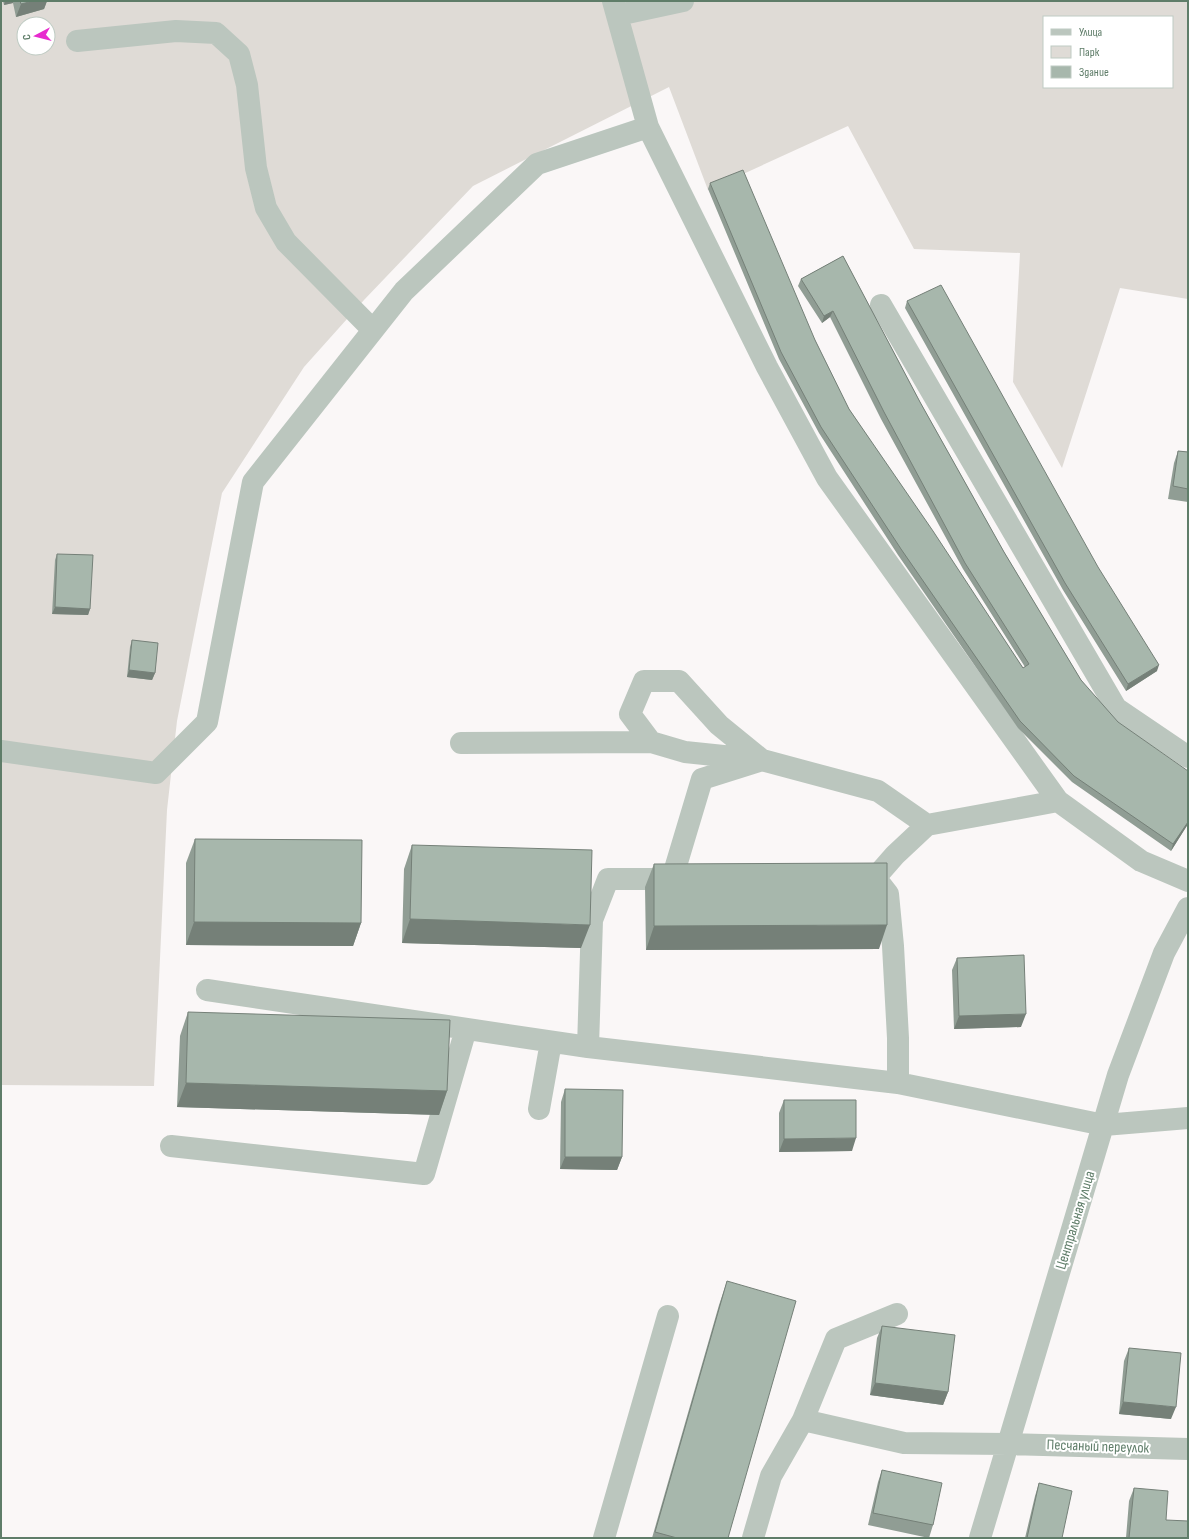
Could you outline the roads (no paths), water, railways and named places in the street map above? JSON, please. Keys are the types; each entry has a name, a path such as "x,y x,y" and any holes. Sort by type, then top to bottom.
{"street":[{"path":"683,1 616,8 648,127 767,367 827,478 1058,801 1141,861 1188,881"},
{"path":"77,41 176,32 216,33 239,54 247,85 256,168 266,208 286,242 373,330"},
{"path":"1,751 156,773 206,722 254,482 404,291 537,164 648,127"},
{"path":"881,306 1116,708 1188,757"},
{"path":"651,742 630,714 644,681 679,681 719,725 762,760"},
{"path":"461,743 651,742 685,752 762,760 878,790 927,825"},
{"path":"672,879 702,779 762,760"},
{"path":"874,879 895,855 927,825 1058,801"},
{"path":"847,875 863,875 874,879 888,894 897,1015 898,1083"},
{"path":"588,1047 592,920 608,879 696,879"},
{"name":"Центральная улица","path":"980,1538 1118,1075 1164,953 1188,908"},
{"path":"207,990 588,1047 898,1083 1104,1125 1188,1118"},
{"path":"171,1146 424,1174 466,1029"},
{"path":"539,1109 551,1042"},
{"path":"753,1538 771,1476 803,1420 836,1339 897,1314"},
{"path":"604,1538 668,1316"},
{"name":"Песчаный переулок","path":"803,1420 904,1443 1188,1449"}]}
